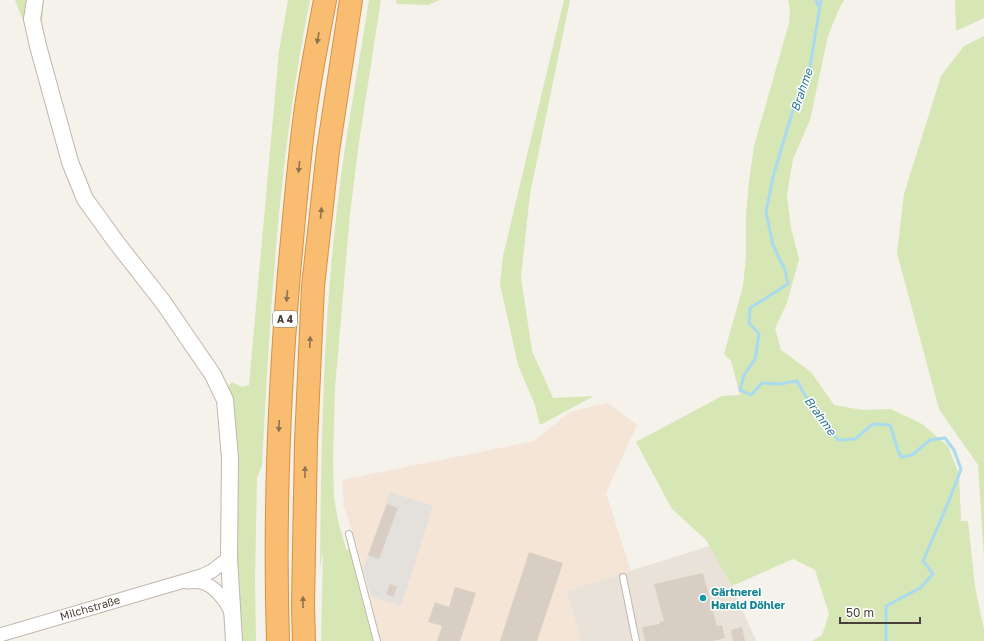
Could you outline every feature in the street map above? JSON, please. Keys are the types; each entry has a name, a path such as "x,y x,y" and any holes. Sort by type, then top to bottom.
{"highway":[{"name":"A 4","path":"278,641 276,524 284,331 305,114 325,0"},
{"name":"A 4","path":"304,641 303,605 306,442 313,286 328,151 351,0"}],"street":[{"path":"35,0 32,20 38,46 70,162 86,198 116,242 163,302 213,375 225,400 230,458 229,558 234,641"},
{"name":"Milchstraße","path":"0,635 201,576 212,571 229,558"},
{"name":"Milchstraße","path":"179,582 200,582 213,589 226,601 232,614"}],"lane":[{"path":"349,534 377,641"},
{"path":"623,577 636,641"}],"shaded area":[{"path":"607,403 637,425 606,493 631,571 566,591 581,641 381,641 357,546 344,506 342,480 534,441 570,412"},
{"path":"390,492 433,506 401,606 372,597 363,570"},
{"path":"719,543 732,586 756,641 581,641 566,591"}],"green space":[{"path":"15,0 44,0 42,23 26,28"},
{"path":"288,0 310,0 299,58 283,174 277,232 262,466 257,477 255,581 256,641 238,641 227,388 232,382 242,387 249,385 279,51"},
{"path":"369,0 381,0 359,142 350,214 335,388 333,464 334,498 339,525 347,551 349,548 373,641 321,641 323,551 320,568 321,478 326,343 332,254 340,183"},
{"path":"396,0 440,0 428,5 397,4"},
{"path":"564,0 570,0 530,194 521,277 532,351 553,398 594,396 540,425 535,405 518,365 500,284 503,256"},
{"path":"788,0 844,0 828,36 810,120 793,159 787,195 791,228 799,259 787,303 775,328 781,350 811,372 834,405 863,410 891,409 922,424 948,446 959,474 961,521 968,521 975,587 984,629 984,641 812,641 822,635 829,614 815,570 793,559 732,586 706,540 672,509 636,442 722,396 740,395 731,361 724,354 743,286 746,256 746,215 754,146 789,23 790,10"},
{"path":"955,0 984,0 984,18 956,31"},
{"path":"984,36 984,559 978,465 939,409 897,253 904,194 941,76 964,46"}],"building":[{"path":"387,504 398,508 379,559 368,555"},
{"path":"529,552 563,563 537,641 500,641"},
{"path":"703,573 717,626 722,625 725,638 713,641 645,641 642,627 660,624 659,622 664,621 654,584"},
{"path":"390,584 397,587 393,597 386,594"},
{"path":"455,587 476,593 460,641 437,641 442,626 428,622 435,602 449,607"},
{"path":"742,627 745,641 733,641 731,630"}],"waterway":[{"name":"Brahme","path":"816,0 819,7"},
{"name":"Brahme","path":"821,0 810,67 796,100 773,177 766,212 773,245 785,270 788,284 750,308 749,323 759,334 755,359 744,375 740,390 751,395 762,383 780,384 797,381 810,404 824,419 838,440 855,439 873,424 890,425 901,457 912,455 930,440 945,438 954,450 961,469 948,504 923,561 933,574 920,588 886,606 886,641"}],"place":[{"name":"Gärtnerei Harald Döhler","path":"703,598"}]}
